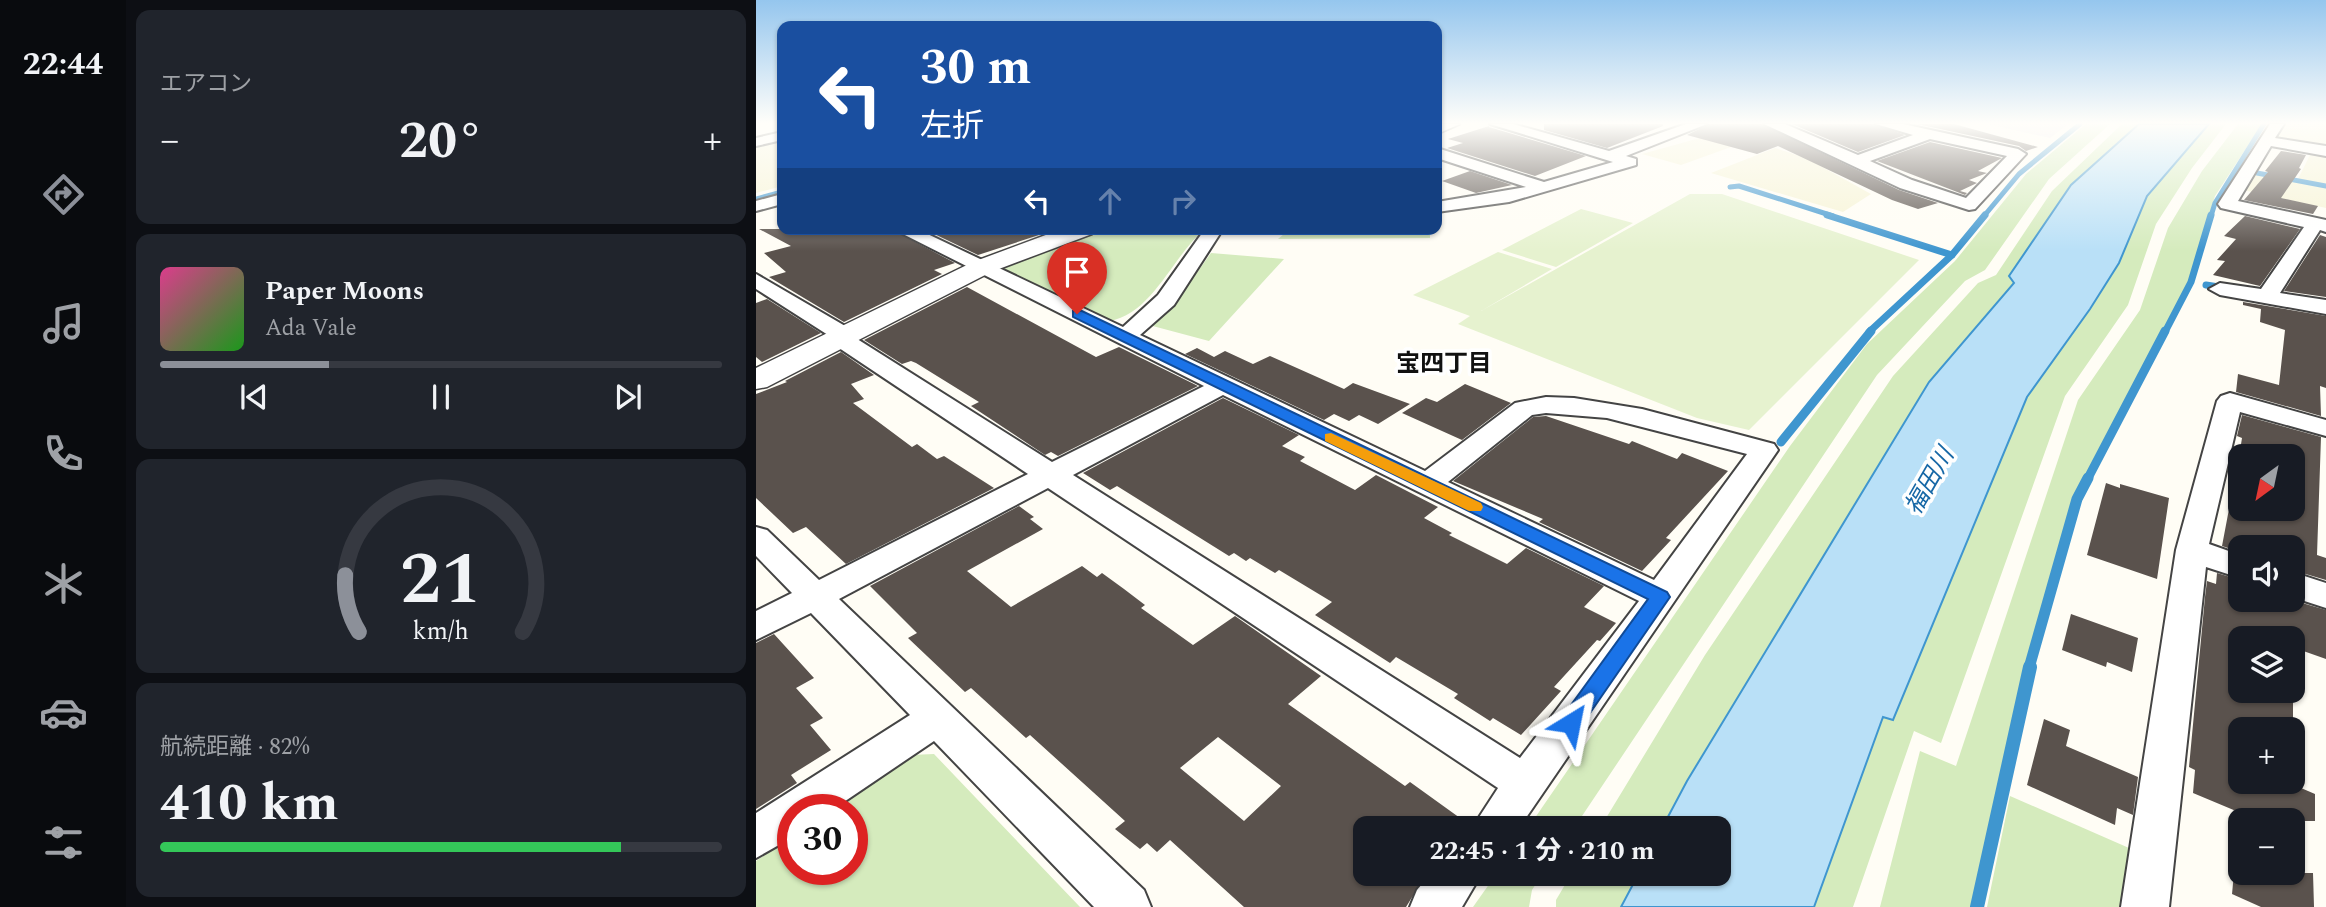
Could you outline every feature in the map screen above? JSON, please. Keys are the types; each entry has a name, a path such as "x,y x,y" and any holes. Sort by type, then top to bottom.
{"street":[{"path":"1479,166 1544,187"},
{"path":"1442,206 1509,197 1615,166"},
{"path":"1871,166 1906,184 1969,205 2006,166"},
{"path":"2250,166 2227,204 2321,225 2266,297"},
{"path":"756,195 777,189"},
{"path":"756,206 777,200"},
{"path":"915,235 1660,597"},
{"path":"756,380 982,267 1068,235"},
{"path":"1125,337 1166,300 1210,235"},
{"path":"756,280 1527,785"},
{"path":"2220,289 2326,307"},
{"path":"756,627 1224,385"},
{"path":"2145,907 2192,550 2230,401 2326,428"},
{"path":"1427,484 1524,409 1541,403 1595,407 1764,450 1503,816"},
{"path":"756,537 1128,907"},
{"path":"2192,550 2228,562"},
{"path":"2305,589 2326,596"},
{"path":"821,794 937,718"},
{"path":"756,837 777,823"},
{"path":"1434,907 1450,886"}],"shaded area":[{"path":"756,166 777,166 777,187 756,193"},
{"path":"1728,166 1821,166 1871,194 1843,212 1711,173"},
{"path":"2304,166 2326,166 2326,184 2298,179"},
{"path":"2252,174 2326,188 2326,208 2243,190"}],"green space":[{"path":"2035,166 2063,166 2049,179 1985,270 1965,281 1877,375 1582,816 1536,816 1790,446 1867,344 1955,261 2026,174"},
{"path":"2078,166 2092,166 2071,185 2014,283 1929,382 1668,816 1607,816 1705,655 1893,376 1978,283 1996,275 2052,191"},
{"path":"2173,166 2193,166 2156,224 2128,305 2065,396 1941,743 1914,731 1853,907 1814,907 1883,716 1893,719 2027,397 2090,309 2119,263 2147,196"},
{"path":"2206,166 2234,166 2215,196 2188,284 2073,498 2025,670 1971,907 1880,907 1920,751 1956,766 2078,400 2140,310 2168,228"},
{"path":"1690,194 1722,194 1919,260 1749,430 1697,418 1458,324 1470,316 1413,295 1498,252 1552,269 1481,311"},
{"path":"1581,209 1633,223 1556,267 1502,250"},
{"path":"1091,235 1198,235 1150,296 1124,316 1109,321 1000,269"},
{"path":"1283,235 1430,235 1430,238 1278,239"},
{"path":"1211,253 1284,259 1209,341 1149,325 1170,310"},
{"path":"934,754 1080,907 756,907 756,861 777,847 777,885 868,885 868,794 854,794 911,755"},
{"path":"2010,796 2129,848 2123,907 1987,907"},
{"path":"1488,886 1535,886 1529,907 1473,907"},
{"path":"1564,886 1632,886 1621,907 1556,907 1556,900"}],"water":[{"name":"福田川","path":"2092,166 2173,166 2147,196 2119,263 2090,309 2027,397 1893,720 1883,717 1814,907 1621,907 1632,886 1731,886 1731,816 1668,816 1929,382 2014,283 2009,276 2071,185"}],"building":[{"path":"1505,166 1560,166 1535,176"},
{"path":"1821,166 1850,166 1899,190 1938,203 1918,209 1892,200"},
{"path":"1891,166 1987,166 1978,171 1987,173 1969,180 1977,183 1960,191 1967,193 1965,195"},
{"path":"2269,166 2300,166 2301,169 2281,198 2318,206 2313,214 2244,200 2268,172 2265,171"},
{"path":"1470,171 1512,185 1476,193 1442,181"},
{"path":"2245,216 2300,229 2260,286 2213,275 2225,261 2217,260 2236,239 2224,236"},
{"path":"759,229 777,229 777,235 902,235 955,263 934,270 942,274 844,322 769,277 786,272 764,253 791,246"},
{"path":"936,235 1039,235 978,255"},
{"path":"2320,235 2326,237 2326,297 2284,291"},
{"path":"967,287 1096,357 1119,347 1198,386 1058,456 1051,452 1045,455 971,406 979,402 916,363 911,361 902,364 864,340"},
{"path":"767,299 821,333 762,362 756,357 756,303"},
{"path":"2243,302 2326,316 2326,388 2320,386 2321,416 2236,392 2238,374 2279,385 2285,330 2260,322 2261,309 2243,305"},
{"path":"1197,348 1214,357 1225,351 1253,364 1270,356 1344,389 1353,383 1410,404 1378,424 1359,415 1349,421 1334,414 1324,420 1185,354"},
{"path":"841,352 874,375 851,384 864,399 853,403 912,447 917,444 937,459 944,456 994,488 846,564 806,527 793,533 756,498 756,394 787,382 785,381"},
{"path":"1465,384 1511,403 1462,440 1402,413 1426,398 1437,402"},
{"path":"1223,398 1299,435 1282,446 1305,457 1300,461 1355,490 1376,475 1438,507 1424,518 1452,533 1449,535 1507,564 1526,548 1604,586 1584,607 1616,623 1554,687 1561,691 1521,735 1493,718 1490,721 1454,698 1458,694 1396,657 1390,663 1315,615 1332,602 1279,570 1275,573 1250,558 1246,561 1234,553 1229,556 1117,486 1110,490 1083,473"},
{"path":"2242,415 2321,437 2317,555 2326,558 2326,580 2305,574 2305,535 2228,535 2228,548 2222,546 2228,514 2228,522 2305,522 2305,444 2241,444 2242,438 2237,436"},
{"path":"1546,416 1629,444 1632,441 1677,459 1682,453 1728,471 1666,538 1671,540 1642,571 1539,522 1543,519 1453,481 1533,417"},
{"path":"2106,483 2120,488 2120,484 2169,498 2157,579 2087,555"},
{"path":"1019,506 1034,517 1030,519 1043,529 967,571 1011,607 1082,566 1097,577 1102,573 1145,605 1141,608 1193,645 1235,616 1321,676 1288,704 1405,786 1410,782 1457,816 1353,816 1353,886 1419,886 1406,907 1244,907 1170,840 1157,852 1147,843 1140,849 1115,829 1125,821 1030,735 1026,738 971,688 965,692 908,638 917,633 870,586","holes":["1218,737 1281,786 1244,821 1180,768"]},
{"path":"2217,573 2228,576 2228,612 2305,612 2305,604 2326,610 2326,659 2305,652 2305,626 2228,626 2228,703 2293,703 2293,717 2228,717 2228,794 2305,794 2305,790 2315,794 2315,821 2305,821 2305,808 2229,808 2193,793 2195,770 2189,767 2205,597 2207,581 2216,584"},
{"path":"2071,614 2138,638 2132,672 2107,662 2106,667 2062,650"},
{"path":"774,634 814,678 796,688 823,718 810,725 831,750 791,775 797,783 756,809 756,643"},
{"path":"2044,719 2070,730 2066,746 2138,777 2133,815 2117,808 2115,825 2027,785"},
{"path":"2305,873 2313,873 2314,907 2261,907 2232,894 2233,885 2305,885"}],"waterway":[{"path":"1984,216 2028,166"},
{"path":"2211,216 2215,203 2238,166"},
{"path":"2257,173 2326,186"},
{"path":"1730,187 1739,186 1833,216"},
{"path":"756,199 777,193"},
{"path":"1827,215 1952,255"},
{"path":"1952,255 1985,215"},
{"path":"2165,332 2191,282 2211,215"},
{"path":"1869,332 1952,255"},
{"path":"2206,285 2225,288"},
{"path":"1781,442 1871,331"},
{"path":"2087,480 2165,331"},
{"path":"2029,668 2077,499 2088,478"},
{"path":"1977,907 2030,667"}],"slow traffic":[{"path":"1331,437 1475,507"}],"district":[{"name":"宝四丁目","path":"1444,363"}],"route":[{"path":"1077,314 1660,597 1571,723"}]}
